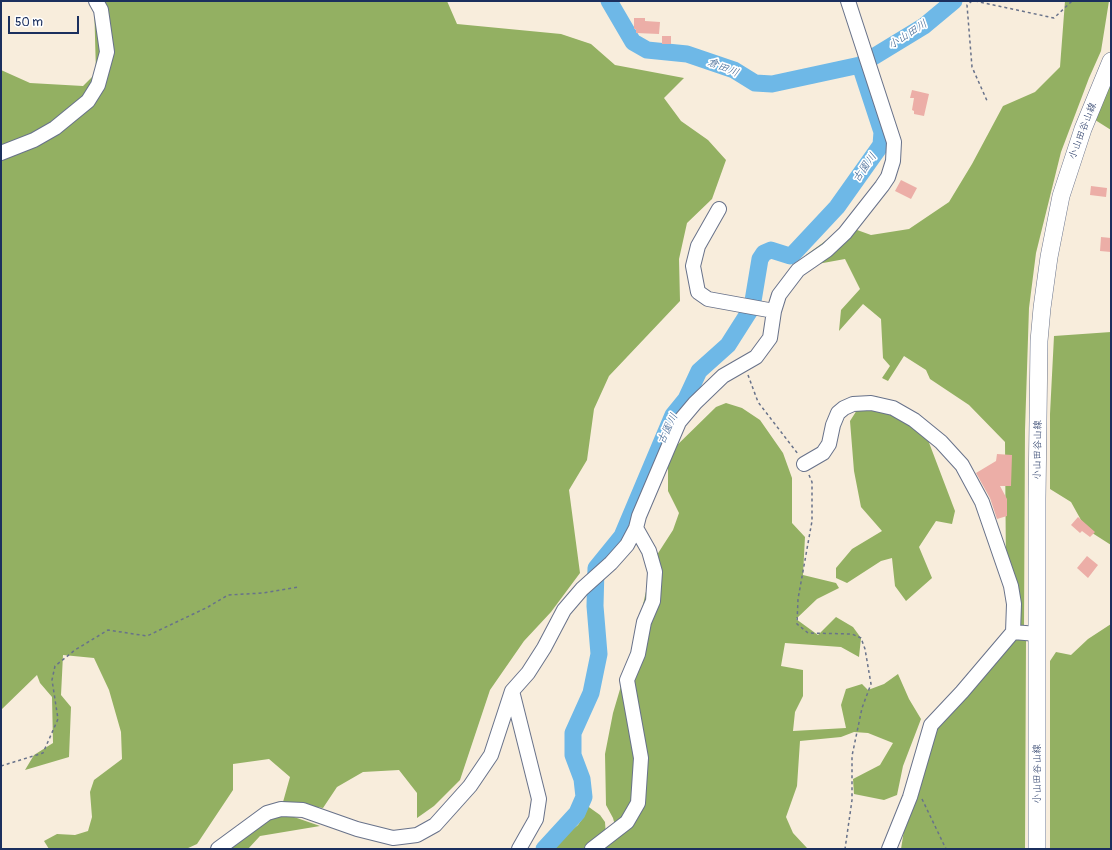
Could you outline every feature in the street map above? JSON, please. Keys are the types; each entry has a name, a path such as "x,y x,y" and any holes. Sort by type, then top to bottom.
{"main road":[{"name":"小山田谷山線","path":"1037,849 1039,341 1044,285 1053,233 1063,189 1083,129 1111,61"}],"street":[{"path":"1,153 34,140 55,128 88,101 98,85 107,52 101,10 96,1"},
{"path":"218,849 267,813 281,809 303,810 357,829 392,838 417,835 435,825 470,786 491,755 512,691 528,673 544,648 564,610 582,589 611,563 627,545 636,528 639,516 680,422 695,403 723,376 756,357 770,338 774,311 779,295 798,270 827,250 845,233 888,177 892,161 894,142 848,1"},
{"path":"719,209 698,246 693,266 698,292 708,299 774,311"},
{"path":"804,464 822,453 829,444 833,425 838,414 844,408 853,404 871,403 893,408 914,420 941,442 962,465 982,502 1012,586 1014,604 1013,632 962,692 931,724 913,787 899,828 889,849"},
{"path":"592,849 627,822 638,803 641,758 627,680 638,654 644,622 652,602 656,572 649,551 636,528"},
{"path":"1013,632 1037,634"},
{"path":"512,691 539,799 536,819 519,849"}],"path":[{"path":"972,1 967,5 972,67 988,103"},
{"path":"975,1 1054,18 1072,3 1072,1"},
{"path":"744,364 758,402 795,448 812,482 812,521 798,599 798,624 808,633 852,634 861,638 866,649 871,684 862,708 852,756 852,800 845,849"},
{"path":"1,766 44,752 58,719 52,680 55,666 108,630 147,636 208,608 228,595 263,593 298,587"},
{"path":"913,787 925,803 946,849"}],"green space":[{"path":"94,1 447,1 457,24 561,34 591,44 615,65 684,78 664,98 681,121 708,140 726,160 712,199 687,223 679,259 680,301 609,376 594,409 587,460 569,490 580,573 551,612 524,641 490,690 460,780 434,806 417,818 417,793 399,770 363,772 337,787 323,808 283,802 290,777 269,759 233,764 233,790 197,844 186,849 49,849 44,841 57,834 75,835 88,831 92,817 90,792 94,780 122,759 121,732 109,690 94,658 63,655 61,695 71,707 69,757 25,770 34,755 53,743 52,697 40,683 37,675 1,710 1,70 30,83 83,86 96,73"},
{"path":"1065,1 1109,1 1101,51 1089,78 1061,152 1036,253 1029,308 1025,430 1024,629 1018,624 1006,574 1005,442 969,405 930,379 926,370 904,356 888,381 882,378 890,366 883,358 881,319 863,304 839,331 841,310 860,289 845,259 812,265 806,255 846,226 871,235 909,229 949,202 972,164 1003,106 1035,92 1060,67"},
{"path":"1111,80 1111,130 1092,118"},
{"path":"1111,332 1111,545 1086,529 1071,502 1050,489 1050,414 1054,336"},
{"path":"875,396 892,401 928,440 955,511 952,524 936,521 919,547 932,578 906,601 895,586 892,558 881,561 847,583 836,578 836,568 852,549 882,531 861,507 854,471 850,421 864,399"},
{"path":"726,403 742,408 760,420 783,453 792,478 792,523 805,537 803,575 836,583 839,588 817,599 796,619 818,635 836,617 853,627 861,638 859,657 841,647 785,643 781,666 803,670 803,696 795,712 793,731 846,728 841,705 846,689 862,684 868,690 884,684 898,674 909,699 921,719 903,766 897,795 884,800 854,794 853,779 880,765 893,743 868,733 854,732 841,737 800,741 797,786 786,817 793,833 807,848 815,849 601,849 617,833 613,818 606,805 605,754 613,713 636,635 653,561 673,530 679,513 668,491 668,454 716,407"},
{"path":"1111,624 1111,849 1050,849 1050,661 1056,652 1071,655 1088,639"},
{"path":"1014,638 1026,640 1025,849 901,849 904,830 904,804 927,719 952,693"},
{"path":"586,805 600,815 605,822 606,836 587,849 548,849 578,825 585,815"},
{"path":"272,817 294,817 320,826 260,836 248,849 209,849"}],"building":[{"path":"634,18 645,18 645,21 660,22 659,34 636,33 636,29 634,29"},
{"path":"662,36 671,36 671,44 662,44"},
{"path":"912,90 929,94 924,116 914,114 914,111 912,110 914,98 910,98"},
{"path":"901,180 917,188 911,199 895,191"},
{"path":"1091,186 1107,188 1106,197 1090,195"},
{"path":"1101,237 1111,238 1111,252 1100,251"},
{"path":"997,454 1012,455 1011,486 1000,486 1007,499 1007,516 997,519 990,498 976,473 996,461"},
{"path":"1078,517 1095,532 1090,537 1082,531 1080,533 1071,525"},
{"path":"1087,556 1098,565 1088,578 1077,568"}],"waterway":[{"name":"倉田川","path":"609,1 633,42 647,50 687,54 734,70 755,83 772,84 860,65 924,26 954,1"},
{"name":"古園川","path":"544,849 577,813 584,797 582,779 573,755 573,733 591,693 599,654 595,606 596,568 622,536 673,415 686,399 699,371 728,345 749,312 753,301 760,259 764,253 771,250 790,256 794,253 837,207 881,145 882,132 860,65"}],"water label":[{"name":"小山田川","path":"908,35"}]}
